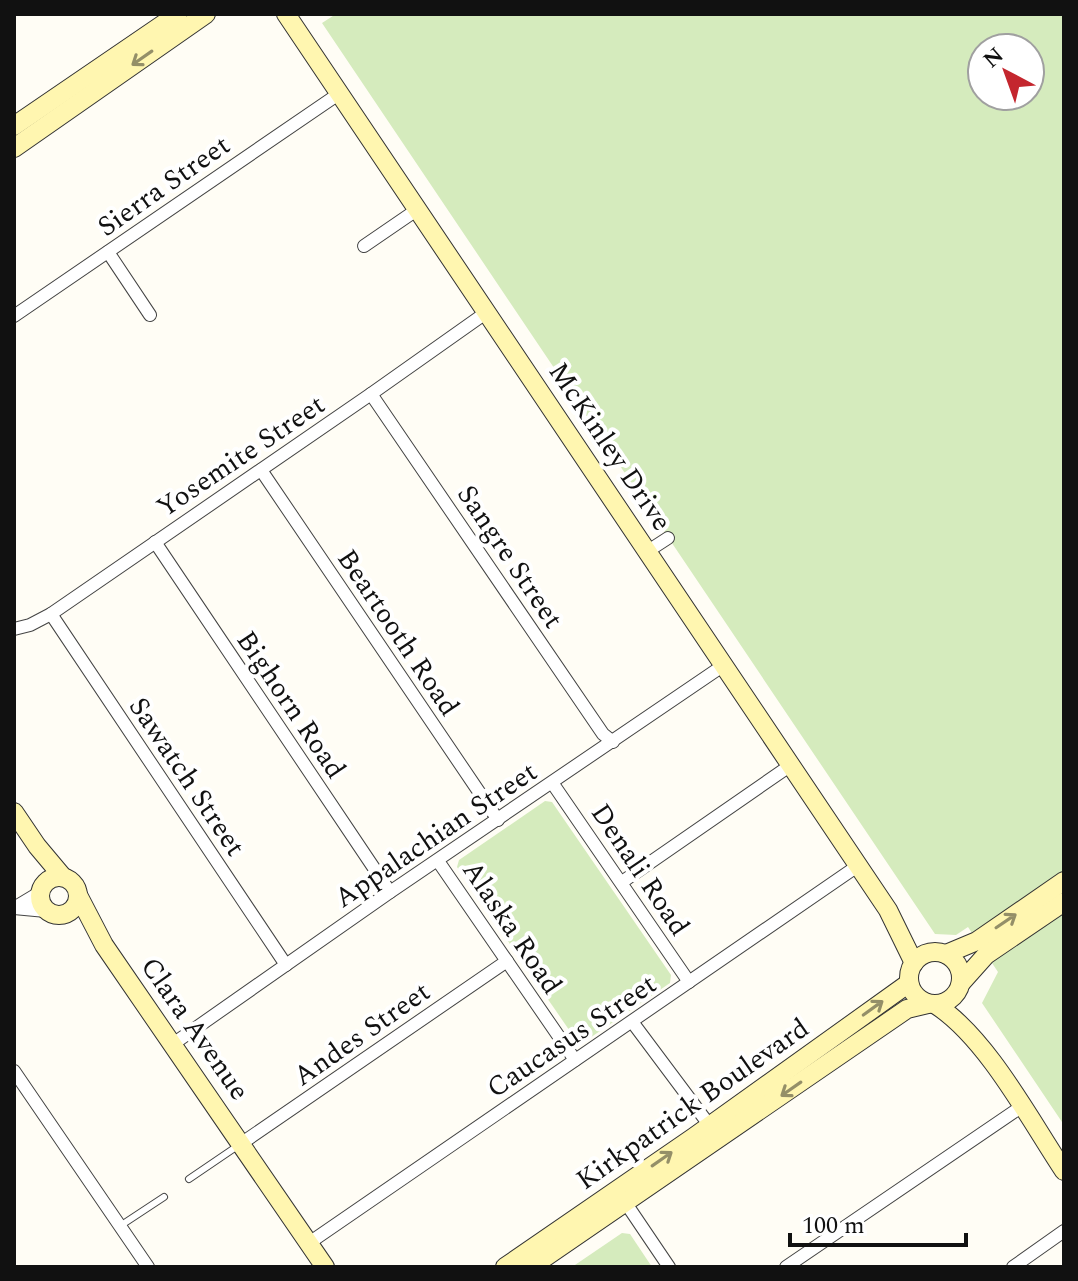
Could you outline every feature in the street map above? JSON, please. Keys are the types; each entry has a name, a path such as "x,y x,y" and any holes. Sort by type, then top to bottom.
{"street":[{"path":"14,126 172,20 206,14"},
{"name":"McKinley Drive","path":"294,17 340,93 859,865 888,910 914,963"},
{"path":"14,148 172,20"},
{"name":"Sierra Street","path":"14,316 340,93"},
{"path":"364,246 418,209"},
{"path":"108,252 150,315"},
{"name":"Yosemite Street","path":"14,629 51,614 487,312"},
{"name":"Sangre Street","path":"371,394 603,734 613,742"},
{"name":"Beartooth Road","path":"261,470 498,820"},
{"path":"648,551 668,538"},
{"name":"Bighorn Road","path":"155,542 390,892"},
{"name":"Sawatch Street","path":"51,614 286,965"},
{"name":"Appalachian Street","path":"173,1044 724,665"},
{"path":"622,882 791,765"},
{"name":"Denali Road","path":"553,784 689,982"},
{"path":"14,812 37,846 63,877 73,883 78,895 72,911 54,913 14,908"},
{"path":"37,846 41,906 54,913"},
{"name":"Alaska Road","path":"438,861 575,1060"},
{"name":"Caucasus Street","path":"309,1243 859,865"},
{"path":"14,908 51,878 63,877"},
{"path":"1064,881 977,941 941,953 928,953 914,963 909,983 914,994 955,1017 979,1044 1064,1171"},
{"name":"Clara Avenue","path":"78,895 104,945 325,1267"},
{"path":"932,1004 945,1003 986,955 1064,902"},
{"name":"McKinley Drive","path":"888,910 920,943 941,953"},
{"name":"Clara Avenue","path":"54,913 104,945"},
{"path":"941,953 958,966 960,987 979,1044"},
{"name":"Andes Street","path":"242,1143 507,961"},
{"name":"Kirkpatrick Boulevard","path":"531,1267 710,1126 909,983"},
{"name":"Kirkpatrick Boulevard","path":"505,1267 621,1196 907,1009 932,1004"},
{"path":"633,1023 710,1126"},
{"path":"14,1071 148,1267"},
{"path":"786,1267 1021,1107"},
{"path":"621,1196 669,1267"},
{"path":"1013,1267 1064,1231"}],"lane":[{"name":"Clara Avenue","path":"189,1179 242,1143"},
{"path":"120,1226 164,1197"}],"green space":[{"path":"336,14 1064,14 1064,1125 982,1003 998,972 968,927 956,935 935,934 322,23"},
{"path":"545,801 552,802 671,975 670,983 584,1042 576,1040 457,867 459,860"},
{"path":"622,1233 630,1234 652,1267 572,1267"}]}
